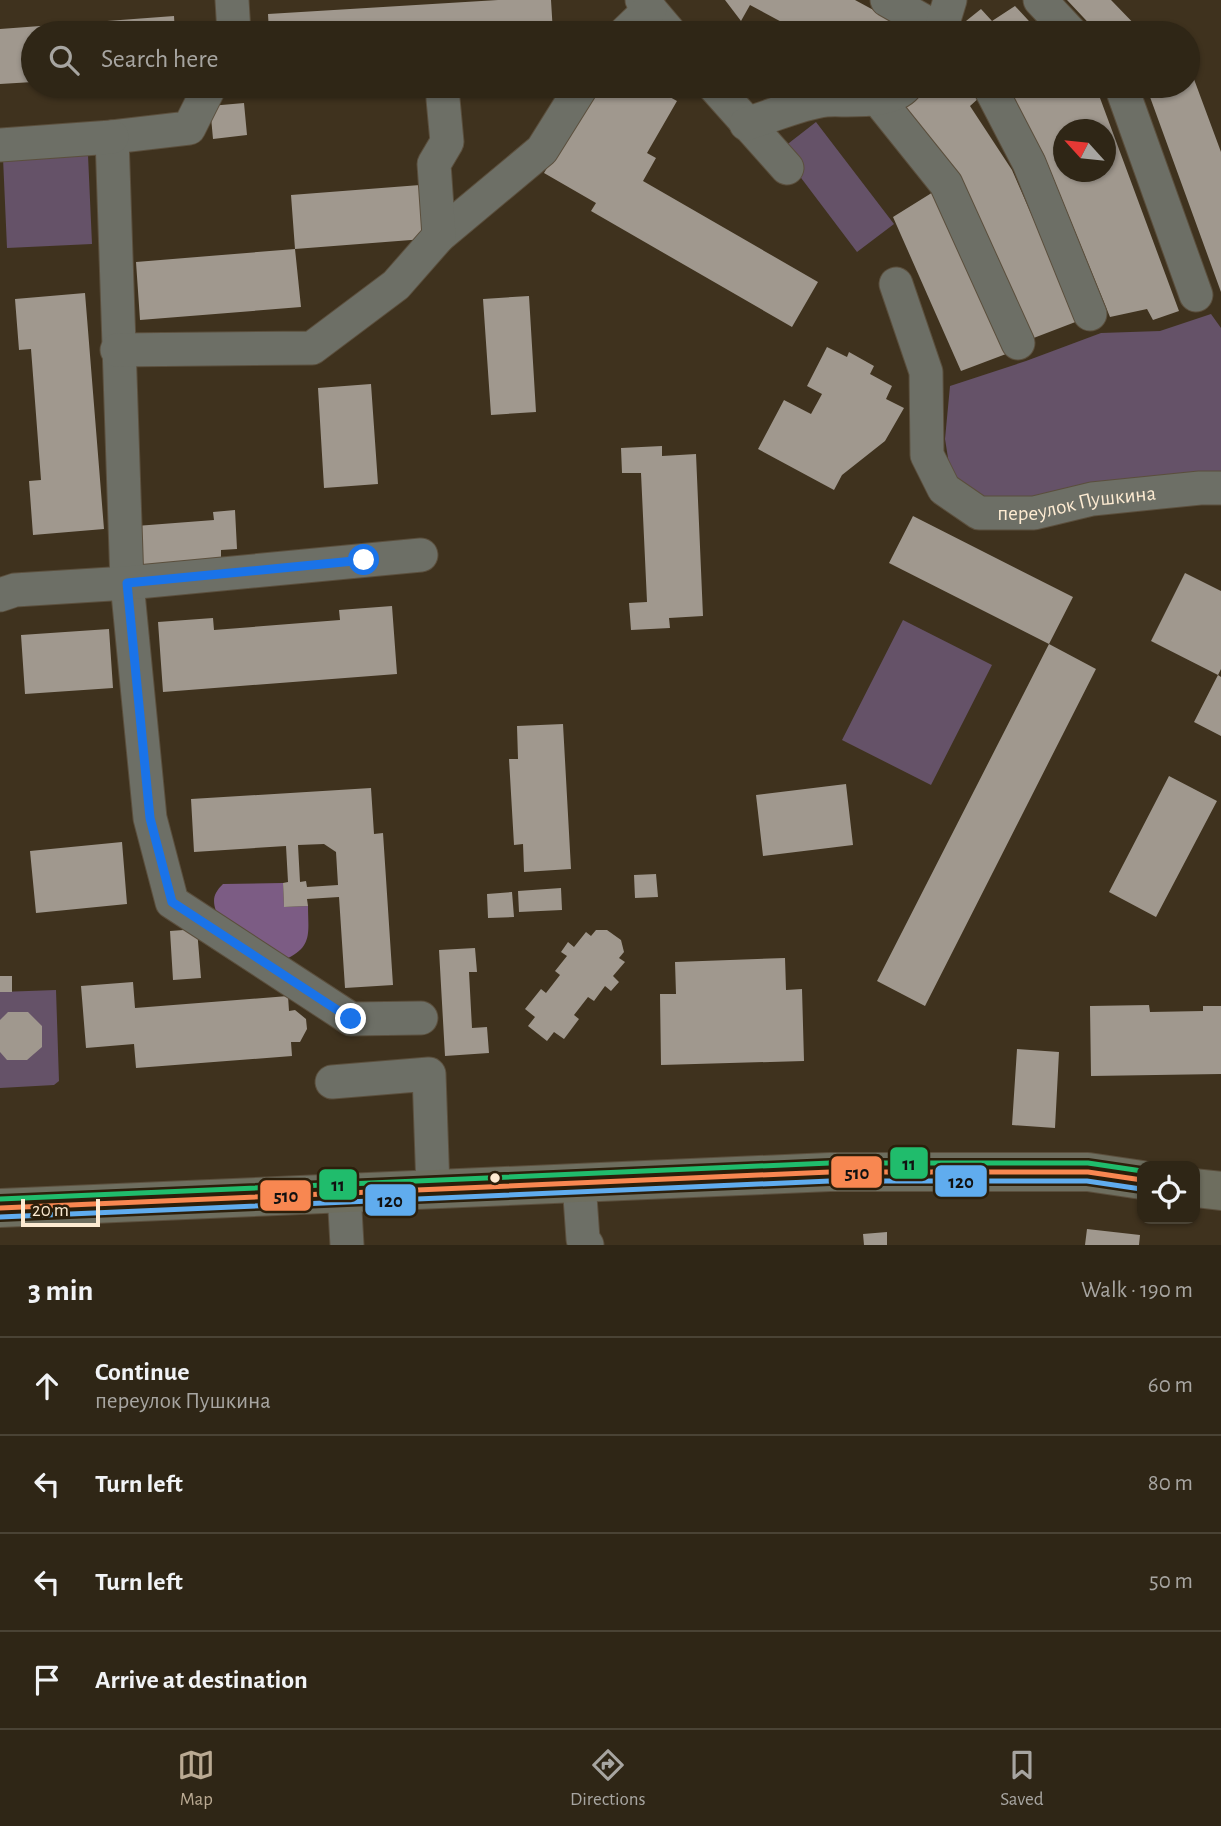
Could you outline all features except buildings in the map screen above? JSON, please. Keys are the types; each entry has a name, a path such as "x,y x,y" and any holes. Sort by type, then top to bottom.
{"main road":[{"path":"0,1209 830,1172 1088,1172 1137,1179"},
{"path":"1200,1189 1221,1191"}],"street":[{"path":"232,0 233,21"},
{"path":"887,0 937,21"},
{"path":"1040,0 1060,21"},
{"path":"0,145 189,128 204,98"},
{"path":"117,350 312,348 396,285 439,236 542,149 574,98"},
{"path":"724,98 788,168"},
{"path":"746,124 822,100 840,98"},
{"path":"896,98 946,184 1018,343"},
{"path":"995,98 1029,163 1090,314"},
{"path":"1125,98 1196,295"},
{"path":"439,236 433,164 447,142 443,99"},
{"path":"112,137 117,350 127,583 150,818 172,902 351,1019 421,1018"},
{"name":"переулок Пушкина","path":"895,284 926,372 927,454 944,489 979,513 1034,513 1091,499 1221,488"},
{"path":"0,595 15,590 127,583 421,555"},
{"path":"332,1082 429,1074 433,1188"},
{"path":"579,1183 583,1239 587,1245"},
{"path":"344,1192 347,1245"}],"shaded area":[{"path":"816,122 894,224 857,252 780,150"},
{"path":"88,155 92,244 7,248 3,158"},
{"path":"1211,314 1221,328 1221,478 1030,504 981,502 952,483 945,439 950,386 1101,333 1160,331"},
{"path":"903,620 992,665 931,785 842,740"},
{"path":"283,883 284,907 308,906 305,943 288,958 216,911 214,903 216,893 223,884"},
{"path":"56,990 59,1081 54,1085 0,1088 0,992"}],"transit line":[{"name":"11","path":"0,1199 830,1163 1088,1163 1137,1170"},
{"name":"510","path":"0,1208 830,1172 1088,1172 1137,1179"},
{"name":"120","path":"0,1217 830,1181 1087,1181 1137,1188"}],"route":[{"path":"351,1019 172,902 150,818 127,583 364,560"}]}
